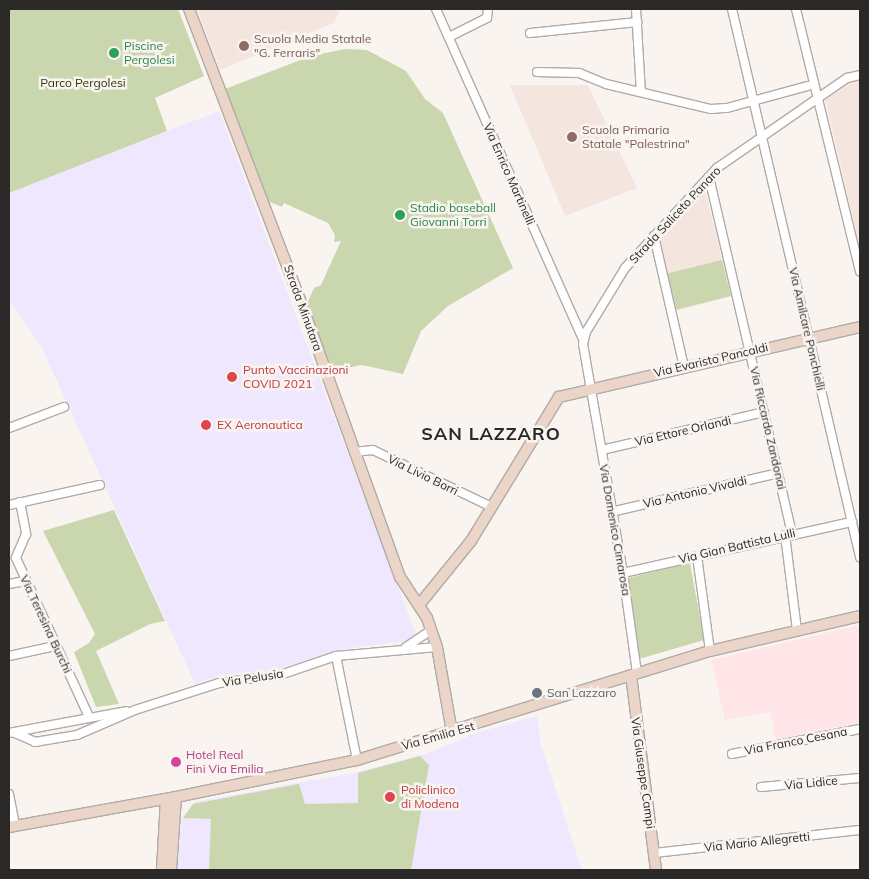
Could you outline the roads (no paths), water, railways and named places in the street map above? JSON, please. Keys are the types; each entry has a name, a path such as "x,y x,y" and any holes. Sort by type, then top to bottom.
{"street":[{"name":"Strada Minutara","path":"189,9 302,305 400,577 419,605"},
{"name":"Via Enrico Martinelli","path":"436,9 583,339"},
{"path":"449,37 487,18 488,9"},
{"path":"636,9 641,92"},
{"name":"Via Amilcare Ponchielli","path":"732,9 763,135 860,557"},
{"path":"796,9 820,98 860,271"},
{"path":"530,33 637,22"},
{"path":"537,72 579,73 641,92 711,109 754,101 808,86"},
{"name":"Strada Saliceto Panaro","path":"583,339 625,268 726,160 847,78 860,75"},
{"name":"Via Riccardo Zandonai","path":"709,177 778,473 788,534 797,630"},
{"path":"654,236 684,366"},
{"name":"Via Evaristo Pancaldi","path":"492,507 551,406 562,395 860,327"},
{"path":"583,339 591,387"},
{"name":"Via Domenico Cimarosa","path":"591,387 611,512 624,573 634,674"},
{"path":"9,428 64,407"},
{"name":"Via Ettore Orlandi","path":"602,450 764,412"},
{"name":"Via Livio Borri","path":"354,452 365,448 373,450 492,507"},
{"name":"Via Antonio Vivaldi","path":"611,512 778,473"},
{"path":"9,505 100,485"},
{"name":"Via Teresina Burchi","path":"20,502 26,534 16,558 89,717"},
{"path":"452,732 436,647 431,630 419,605 471,541 492,507"},
{"name":"Via Gian Battista Lulli","path":"624,573 788,534 852,522"},
{"path":"697,556 710,651"},
{"path":"9,584 26,581"},
{"name":"Via Emilia Est","path":"12,826 171,798 357,760 710,651 860,616"},
{"name":"Via Pelusia","path":"401,649 414,645 431,630"},
{"path":"9,656 55,646"},
{"name":"Via Pelusia","path":"12,733 35,742 77,735 135,710 219,683 280,675 336,656 436,647"},
{"path":"336,656 357,760"},
{"name":"Via Giuseppe Campi","path":"634,674 656,870"},
{"name":"Via Pelusia","path":"12,733 89,717 135,710"},
{"path":"89,717 86,724 92,728"},
{"name":"Via Franco Cesana","path":"732,754 860,729"},
{"name":"Via Lidice","path":"761,787 860,778"},
{"path":"9,794 12,826"},
{"path":"162,870 171,798"},
{"path":"171,798 171,870"},
{"name":"Via Mario Allegretti","path":"654,853 860,830"}],"place":[{"name":"Scuola Media Statale \"G. Ferraris\"","path":"244,46"},
{"name":"Piscine Pergolesi","path":"114,53"},
{"name":"Scuola Primaria Statale \"Palestrina\"","path":"572,137"},
{"name":"Stadio baseball Giovanni Torri","path":"400,215"},
{"name":"Punto Vaccinazioni COVID 2021","path":"232,377"},
{"name":"EX Aeronautica","path":"206,425"},
{"name":"San Lazzaro","path":"537,693"},
{"name":"Hotel Real Fini Via Emilia","path":"176,762"},
{"name":"Policlinico di Modena","path":"390,797"}],"district":[{"name":"SAN LAZZARO","path":"491,434"}],"park label":[{"name":"Parco Pergolesi","path":"83,83"}]}
